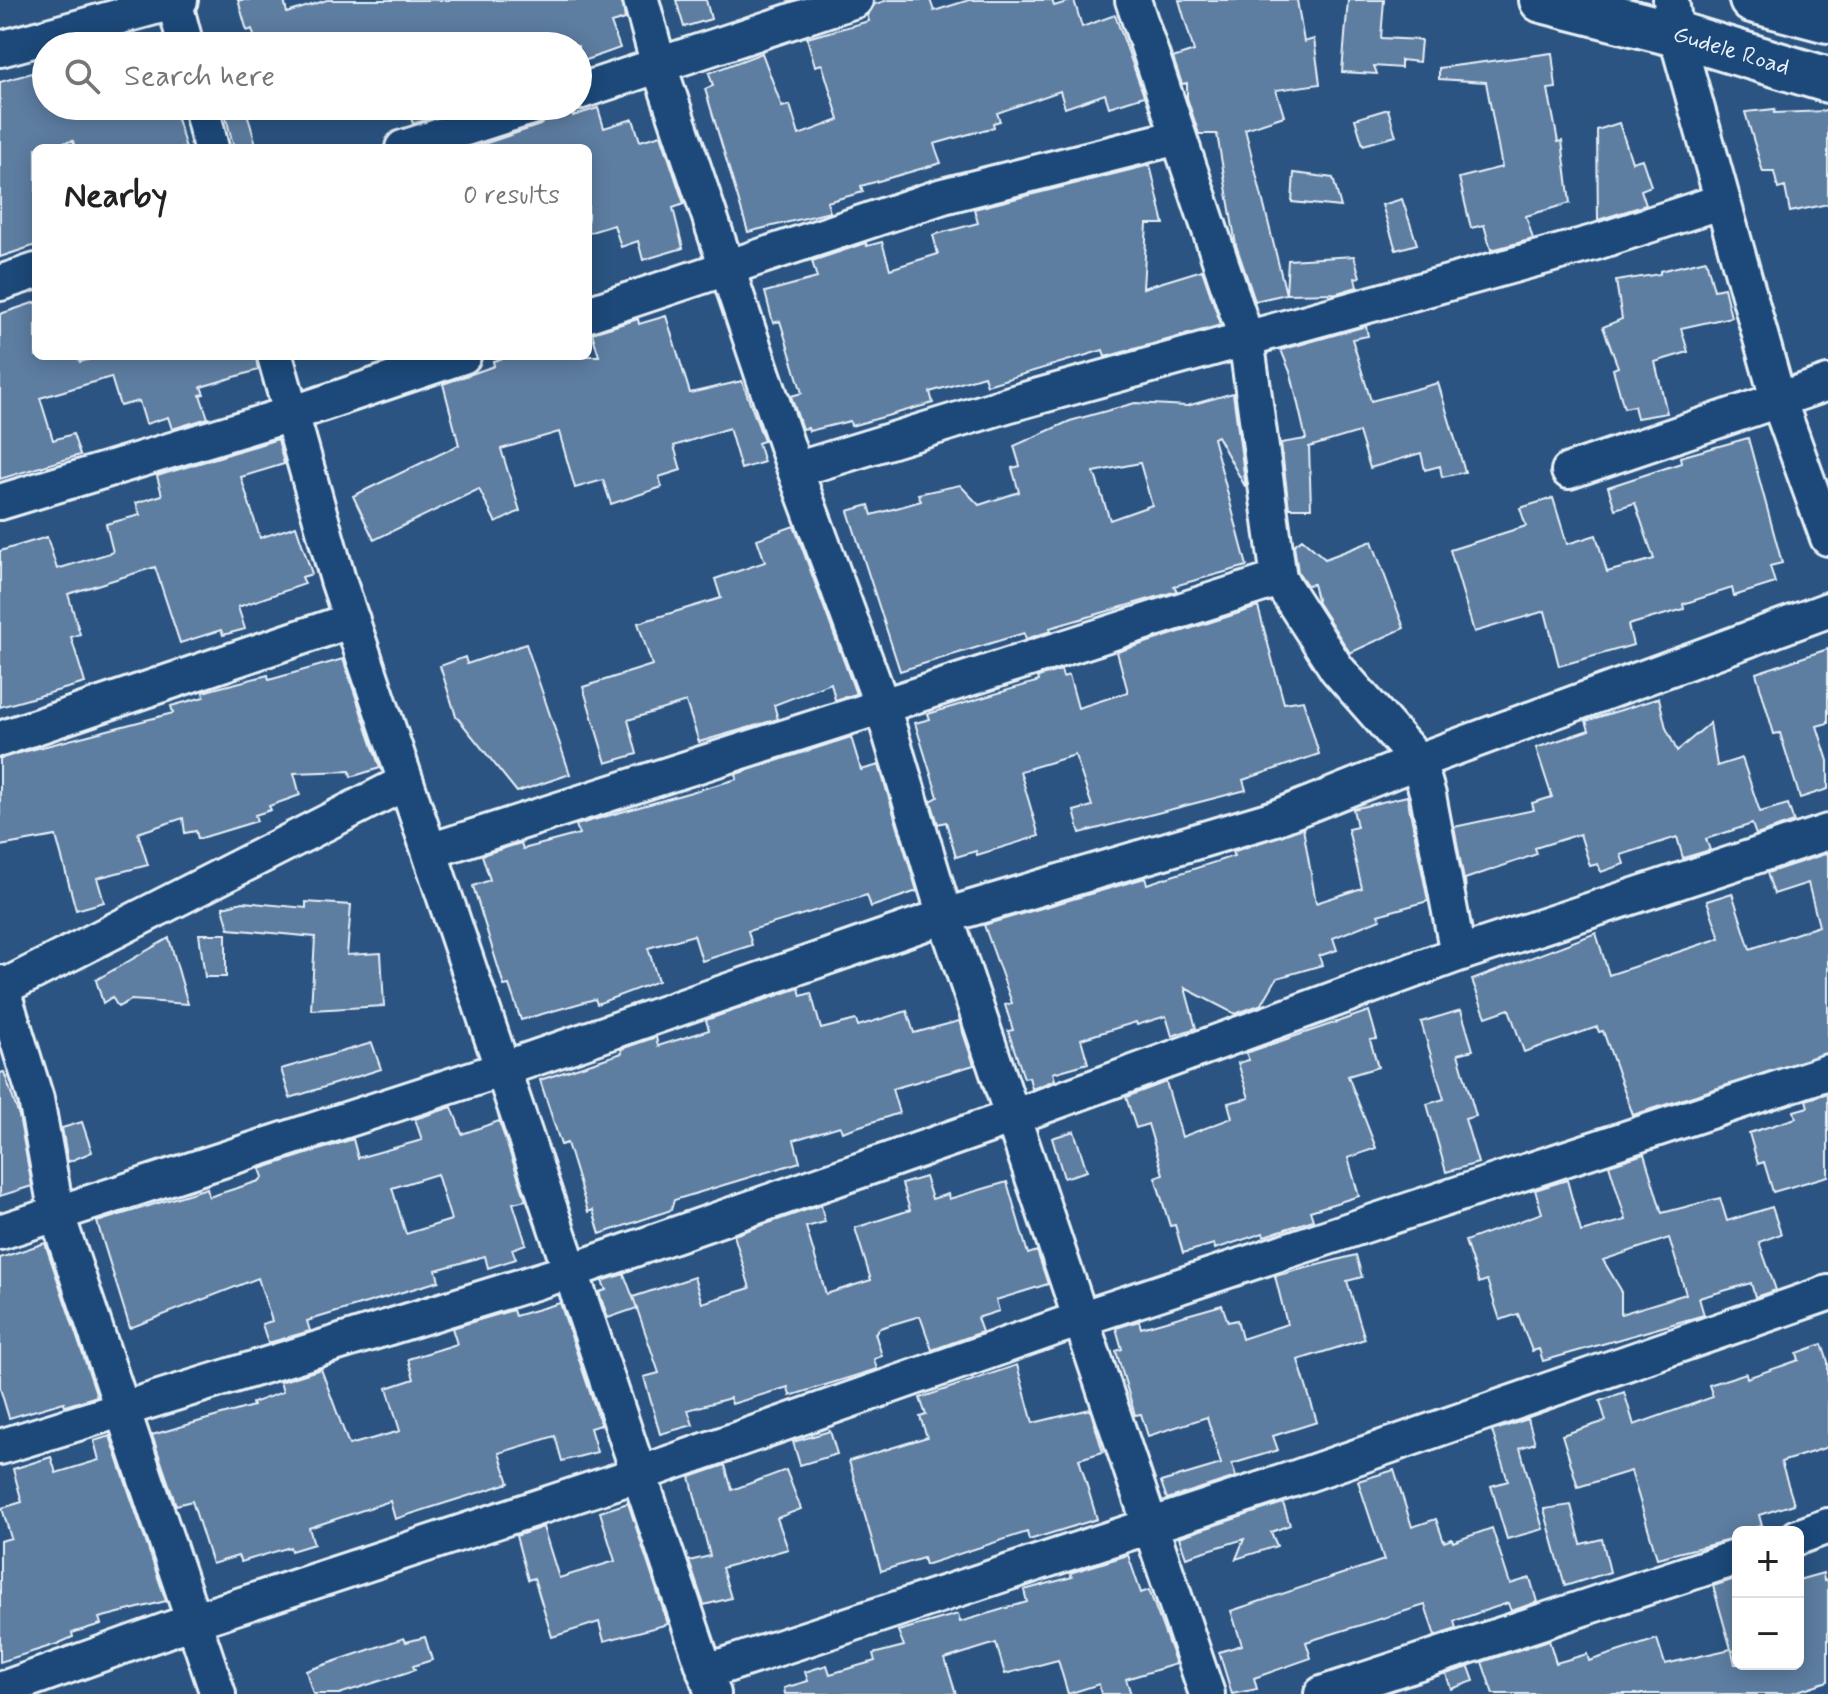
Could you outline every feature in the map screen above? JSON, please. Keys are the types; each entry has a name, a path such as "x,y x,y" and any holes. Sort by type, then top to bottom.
{"highway":[{"name":"Gudele Road","path":"1542,0 1674,17 1828,80"},
{"path":"1752,0 1828,20"}],"street":[{"path":"641,0 659,66 795,470 882,706 945,916 1207,1694"},
{"path":"592,88 855,0"},
{"path":"1133,0 1246,338 1279,579 1337,669 1418,761 1428,795 1458,954"},
{"path":"62,32 176,1 183,32"},
{"path":"1674,17 1778,399 1828,538"},
{"path":"0,49 32,40"},
{"path":"204,120 210,144"},
{"path":"415,144 490,120"},
{"path":"592,313 943,196 1178,137"},
{"path":"795,470 1246,338 1578,247 1723,201"},
{"path":"0,283 32,272"},
{"path":"276,360 352,620 709,1683 1150,1526 1828,1293"},
{"path":"0,502 294,413 451,360"},
{"path":"1569,471 1828,383"},
{"path":"430,851 1279,579"},
{"path":"0,1232 503,1069 945,916 1275,818 1418,761 1828,610"},
{"path":"0,739 352,620"},
{"path":"218,1694 57,1215 36,1099 1,987 406,782"},
{"path":"0,1447 571,1271 1013,1117 1458,954 1828,832"},
{"path":"0,1690 193,1621 639,1474 1080,1319 1828,1072"},
{"path":"1804,1535 1828,1526"},
{"path":"1322,1694 1732,1559"}],"building":[{"path":"238,0 284,0 287,13 327,0 622,0 625,19 611,23 620,48 592,58 592,32 247,31"},
{"path":"676,0 706,0 711,19 684,27"},
{"path":"888,0 930,0 934,11 969,0 1052,0 1054,6 1074,0 1082,27 1115,15 1144,96 1109,107 1105,94 1065,108 1060,91 997,113 1000,121 993,123 994,127 934,144 941,163 861,186 863,192 827,202 830,212 748,232 705,89 713,86 709,73 762,53 782,107 790,105 799,135 839,120 822,64 815,66 807,38 869,21 867,15 875,4"},
{"path":"1179,0 1297,0 1304,42 1314,39 1320,84 1276,90 1284,116 1245,129 1286,294 1255,301 1236,245 1217,134 1199,134 1187,98 1187,83 1182,84 1173,58 1194,51"},
{"path":"1348,0 1384,0 1381,38 1421,40 1419,62 1401,60 1401,68 1374,66 1377,74 1342,72"},
{"path":"1552,53 1556,88 1548,89 1558,142 1562,141 1570,203 1526,216 1533,239 1491,250 1484,225 1471,228 1459,178 1502,167 1486,82 1439,79 1439,68"},
{"path":"32,73 32,120 177,120 185,144 74,144 73,141 32,144 32,246 0,257 0,82"},
{"path":"598,108 604,128 633,119 640,141 661,135 684,204 673,208 683,248 643,260 638,241 621,247 614,225 592,232 592,144 484,144 540,125 546,120 592,120 592,110"},
{"path":"1388,109 1396,136 1363,145 1355,119"},
{"path":"1775,109 1774,113 1828,111 1828,204 1790,212 1785,187 1778,189 1774,172 1763,172 1745,112"},
{"path":"227,120 249,120 256,144 233,144"},
{"path":"1619,123 1632,162 1642,159 1651,186 1641,190 1646,205 1598,220 1597,130"},
{"path":"1150,165 1164,224 1147,224 1143,288 1202,270 1221,325 1105,357 1103,350 987,385 984,376 930,392 933,403 851,426 850,421 809,431 808,428 802,429 791,396 802,393 780,321 773,323 765,292 817,278 812,261 866,243 867,246 882,242 890,269 938,254 933,235 978,223 974,209"},
{"path":"1294,173 1333,178 1341,207 1292,202"},
{"path":"1402,199 1417,244 1396,250 1382,205"},
{"path":"1354,256 1360,277 1355,278 1357,287 1337,293 1286,294 1288,260"},
{"path":"1706,260 1714,290 1724,288 1731,317 1681,328 1688,352 1655,362 1667,413 1637,418 1634,406 1624,408 1613,369 1618,367 1603,327 1622,319 1616,281 1660,274 1660,271"},
{"path":"32,303 32,360 257,360 258,370 201,387 204,394 200,395 208,418 172,429 168,417 146,424 139,401 120,406 111,377 40,398 53,440 73,434 80,455 0,479 0,314"},
{"path":"666,316 690,393 742,381 764,441 758,443 764,462 741,469 729,428 674,446 681,470 659,477 662,487 611,504 603,480 575,488 559,432 501,449 520,511 496,523 479,489 374,540 353,496 459,445 443,384 494,366 493,361 496,360 592,360 592,356 599,356 592,333 638,319 639,324"},
{"path":"1366,326 1368,336 1352,339 1371,401 1438,383 1465,472 1442,477 1440,466 1425,470 1421,453 1370,468 1359,432 1309,447 1311,508 1289,508 1281,443 1306,439 1291,374 1281,350"},
{"path":"1233,393 1246,488 1217,436 1213,438 1247,566 1174,586 1177,591 1050,628 1051,631 1026,639 1024,633 900,671 848,511 869,505 872,515 921,501 918,494 960,485 979,505 1019,492 1012,468 1020,466 1014,446 1070,421 1135,403 1187,406","holes":["1140,463 1152,505 1110,520 1094,472"]},
{"path":"1748,438 1782,563 1770,566 1775,583 1734,596 1732,588 1683,604 1684,609 1628,625 1633,645 1559,666 1545,611 1474,632 1450,550 1526,526 1520,508 1553,498 1567,544 1596,535 1607,572 1654,559 1635,503 1615,509 1608,487 1681,463 1680,457"},
{"path":"278,439 284,464 241,477 260,538 296,526 312,574 302,577 305,584 238,607 245,629 223,635 221,630 180,643 155,567 68,594 80,634 71,637 85,683 0,707 0,551 47,537 57,569 113,552 106,524 140,515 136,503 162,495 157,476"},
{"path":"794,526 856,694 835,700 831,683 774,705 778,719 699,742 686,702 628,720 637,754 606,763 583,687 652,665 638,623 721,598 715,579 765,562 757,539"},
{"path":"1302,539 1325,559 1372,541 1404,628 1350,653 1318,603 1313,584 1307,585 1298,572 1294,545"},
{"path":"1258,607 1284,703 1303,700 1319,754 1243,780 1246,790 1080,833 1074,811 1092,806 1075,755 1020,771 1039,836 977,855 976,851 956,857 946,822 938,824 931,801 938,797 915,723 930,719 928,714 1039,681 1038,677 1061,670 1063,677 1069,675 1078,708 1128,692 1117,652"},
{"path":"526,644 570,774 517,792 456,716 440,666 465,657 467,664"},
{"path":"1828,649 1828,723 1817,726 1828,761 1828,789 1800,798 1780,733 1774,734 1756,673"},
{"path":"343,659 380,768 351,777 350,771 294,773 300,795 269,806 271,810 255,815 257,821 198,839 196,831 185,833 183,818 138,833 148,865 97,878 104,902 76,910 56,836 0,846 0,758 173,713 171,706 204,697 203,692 268,675 269,680"},
{"path":"1659,698 1666,728 1677,751 1710,723 1717,766 1742,758 1760,812 1788,804 1794,822 1756,835 1752,824 1706,839 1710,850 1683,858 1677,837 1621,855 1624,864 1601,872 1598,864 1590,866 1580,834 1535,848 1537,854 1465,879 1466,891 1454,827 1534,810 1532,803 1552,797 1536,748 1589,730 1586,721"},
{"path":"851,737 861,770 879,765 917,891 871,907 867,895 748,931 752,945 702,961 694,935 648,948 658,981 597,1004 595,999 521,1020 509,985 504,986 473,886 490,880 482,855 521,843 523,849 579,834 576,825 737,779 736,774"},
{"path":"1407,796 1428,901 1378,915 1380,919 1333,938 1337,950 1319,956 1322,965 1277,978 1262,1004 1235,1014 1185,988 1196,1028 1172,1036 1166,1016 1081,1039 1088,1063 1053,1073 1055,1080 1032,1089 1029,1077 1024,1078 1008,1031 1013,1030 1005,1005 1012,1003 984,925 1145,878 1147,884 1234,856 1232,852 1303,828 1316,903 1362,888 1348,829 1357,827 1353,809"},
{"path":"1828,853 1828,1053 1633,1115 1603,1031 1599,1032 1597,1027 1524,1052 1509,1009 1486,1017 1472,980 1596,933 1609,975 1720,938 1707,901 1732,893 1750,949 1819,926 1808,883 1774,894 1767,873"},
{"path":"243,902 306,908 306,902 351,905 347,955 381,953 384,1006 311,1010 315,937 229,929 223,907"},
{"path":"199,934 226,934 226,977 205,977"},
{"path":"169,938 188,1004 131,1000 118,1007 112,997 103,1003 96,980"},
{"path":"799,988 801,996 811,993 821,1029 856,1020 858,1026 907,1011 914,1033 959,1021 974,1065 892,1089 899,1113 842,1132 840,1126 794,1140 800,1162 674,1200 671,1210 600,1234 593,1210 588,1212 567,1143 561,1145 540,1080 622,1053 621,1049 656,1037 658,1046 709,1030 706,1020"},
{"path":"1461,1010 1473,1050 1458,1054 1476,1116 1465,1119 1478,1163 1446,1172 1427,1104 1444,1099 1421,1022"},
{"path":"1369,1011 1377,1039 1370,1040 1378,1067 1348,1076 1376,1148 1348,1158 1359,1196 1310,1211 1313,1220 1264,1236 1263,1233 1215,1249 1214,1244 1183,1253 1175,1225 1170,1226 1155,1177 1163,1174 1148,1124 1136,1128 1126,1097 1166,1082 1182,1137 1232,1118 1228,1103 1249,1098 1238,1063 1249,1060 1246,1053"},
{"path":"372,1043 381,1069 290,1098 281,1069"},
{"path":"4,1072 19,1116 32,1186 0,1196 0,1073"},
{"path":"1828,1093 1828,1176 1773,1192 1764,1162 1758,1164 1749,1133 1796,1118 1794,1111 1808,1107 1806,1100"},
{"path":"452,1107 462,1134 499,1121 526,1200 513,1203 526,1244 512,1249 516,1259 488,1268 485,1256 436,1270 439,1281 307,1321 310,1331 268,1343 262,1324 272,1321 258,1278 130,1328 97,1222 207,1188 209,1197 259,1181 263,1177 260,1169 353,1139 358,1158 422,1140 415,1119","holes":["437,1174 451,1220 406,1234 392,1188"]},
{"path":"82,1122 92,1152 68,1162 62,1128"},
{"path":"1074,1131 1087,1171 1064,1178 1052,1138"},
{"path":"1644,1154 1662,1213 1720,1198 1727,1221 1772,1207 1781,1234 1759,1242 1776,1290 1755,1297 1751,1283 1699,1298 1704,1315 1543,1361 1539,1349 1532,1351 1518,1314 1500,1320 1487,1280 1479,1283 1465,1241 1542,1213 1535,1190 1567,1180 1581,1232 1626,1220 1609,1165","holes":["1669,1238 1686,1294 1621,1314 1621,1290 1603,1260"]},
{"path":"925,1177 932,1199 948,1194 949,1199 1007,1182 1028,1254 1037,1251 1048,1284 996,1300 999,1311 977,1318 982,1332 932,1350 920,1316 880,1328 875,1333 882,1356 874,1359 877,1369 790,1396 788,1387 732,1404 730,1398 688,1410 693,1425 660,1434 644,1377 659,1373 633,1297 694,1277 702,1303 750,1288 734,1235 821,1205 825,1222 806,1227 826,1294 871,1280 855,1228 910,1210 902,1184"},
{"path":"45,1243 97,1396 9,1418 0,1388 0,1258"},
{"path":"1356,1255 1362,1277 1347,1281 1365,1339 1298,1360 1317,1422 1273,1436 1278,1450 1232,1464 1236,1477 1167,1499 1161,1482 1221,1464 1207,1417 1148,1436 1141,1414 1135,1415 1116,1351 1122,1349 1116,1328 1139,1321 1141,1328 1222,1305 1228,1322 1237,1320 1242,1339 1287,1324 1275,1276"},
{"path":"624,1274 637,1308 608,1318 599,1292 606,1290 602,1281"},
{"path":"560,1303 601,1425 590,1428 597,1452 562,1461 555,1436 499,1453 509,1483 395,1519 390,1501 309,1528 314,1544 291,1551 290,1547 241,1562 238,1556 212,1564 192,1501 176,1505 152,1435 253,1406 252,1403 283,1392 280,1382 321,1369 349,1445 400,1431 387,1388 414,1379 408,1359 457,1344 452,1328 513,1310 515,1316"},
{"path":"1822,1344 1828,1362 1828,1447 1781,1462 1794,1504 1759,1515 1762,1526 1732,1526 1732,1539 1657,1558 1631,1471 1578,1487 1562,1435 1606,1421 1600,1401 1624,1392 1634,1425 1713,1397 1709,1385 1746,1373 1747,1378 1799,1360 1797,1353"},
{"path":"1017,1365 1033,1423 1090,1409 1103,1452 1079,1459 1097,1519 1029,1540 1027,1532 925,1565 923,1558 881,1571 849,1461 927,1437 920,1417 926,1415 920,1398"},
{"path":"1528,1419 1535,1443 1520,1448 1543,1529 1507,1539 1491,1486 1508,1481 1492,1431"},
{"path":"830,1431 837,1454 800,1465 793,1442"},
{"path":"110,1436 166,1601 99,1618 101,1624 72,1633 73,1637 0,1662 0,1541 11,1538 2,1508 22,1502 13,1469 51,1457 56,1473 99,1460 94,1441"},
{"path":"725,1465 732,1490 786,1470 801,1509 777,1518 788,1549 722,1568 731,1598 704,1605 689,1561 710,1556 690,1477"},
{"path":"1394,1470 1412,1527 1436,1519 1444,1542 1452,1539 1453,1542 1492,1528 1510,1584 1530,1578 1537,1602 1511,1611 1508,1603 1454,1621 1456,1629 1435,1636 1425,1605 1306,1642 1311,1658 1254,1678 1257,1689 1232,1694 1219,1652 1242,1645 1231,1611 1384,1560 1358,1481"},
{"path":"628,1503 668,1624 604,1641 599,1622 552,1637 534,1578 528,1580 516,1536 543,1527 559,1578 615,1561 600,1512"},
{"path":"1283,1503 1290,1525 1271,1532 1277,1546 1236,1559 1244,1539 1186,1557 1179,1537"},
{"path":"1571,1505 1581,1544 1602,1539 1610,1572 1565,1586 1544,1509"},
{"path":"1128,1555 1141,1593 1149,1590 1176,1664 1126,1679 1131,1694 1101,1694 1099,1684 1068,1694 1058,1660 1005,1674 996,1643 945,1659 956,1694 785,1694 784,1688 808,1681 805,1672 827,1665 830,1674 875,1661 873,1654 904,1646 898,1631 958,1614 960,1622 1027,1602 1024,1590 1072,1577 1070,1573"},
{"path":"1823,1573 1824,1581 1828,1580 1828,1681 1789,1694 1493,1694 1482,1662 1549,1640 1556,1663 1587,1654 1589,1661 1657,1639 1665,1664 1731,1649 1713,1586 1732,1580 1732,1670 1804,1670 1804,1578"},
{"path":"425,1637 432,1660 413,1666 415,1670 339,1694 313,1694 306,1671 404,1638 406,1642"},
{"path":"1469,1667 1474,1681 1451,1689 1446,1674"}]}
